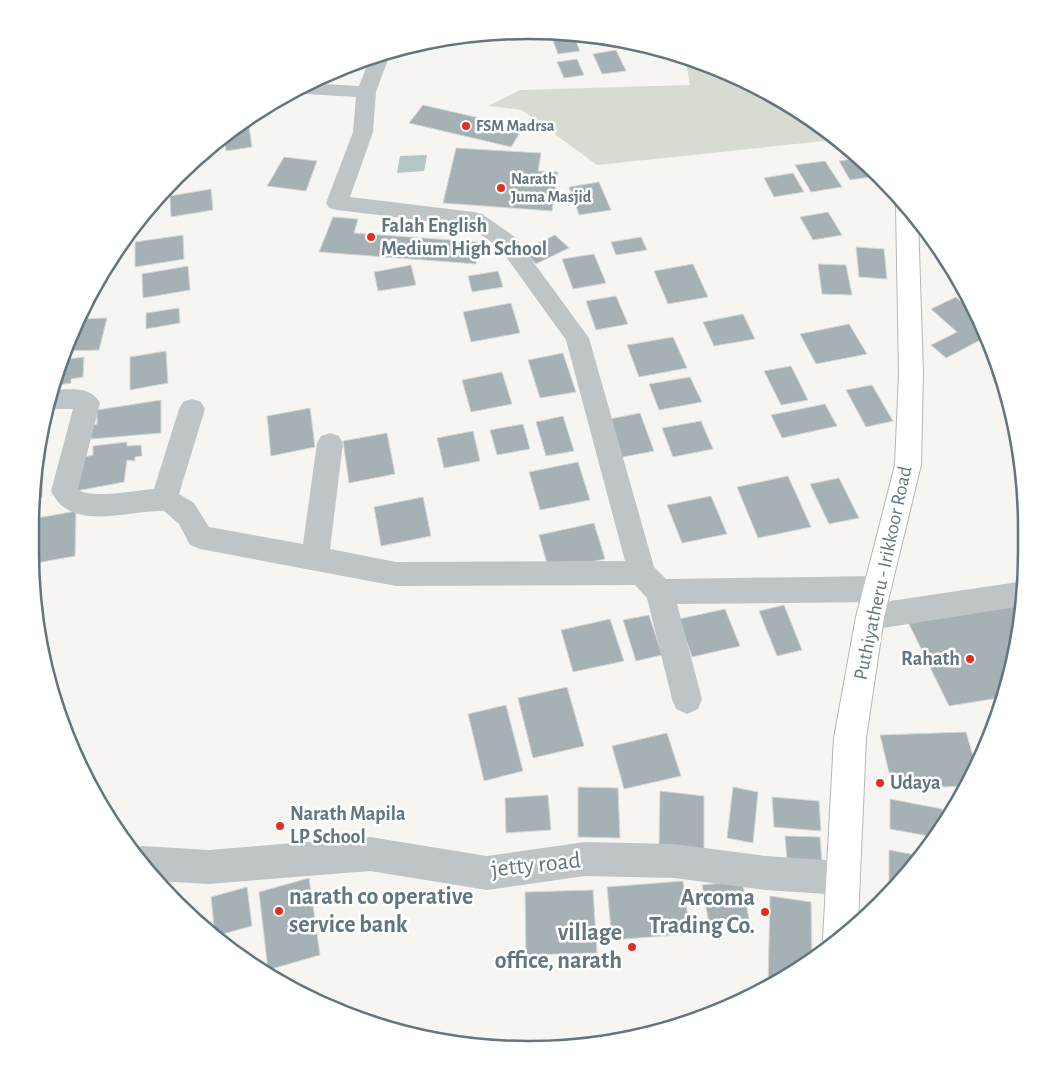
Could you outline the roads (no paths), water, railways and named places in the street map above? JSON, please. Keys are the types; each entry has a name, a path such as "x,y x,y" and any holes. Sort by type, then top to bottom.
{"main road":[{"name":"Puthiyatheru - Irikkoor Road","path":"840,929 841,878 850,738 870,617 908,464 911,373 911,223"}],"street":[{"path":"378,63 366,92 363,132 337,203 474,219 507,242 577,338 687,699"},
{"path":"311,90 366,92"},
{"path":"56,400 82,399 88,403 64,492 66,498 73,502 110,504 164,499 186,512 200,536 396,574 878,589"},
{"path":"164,499 192,408"},
{"path":"315,557 330,443"},
{"path":"870,617 1016,594"},
{"name":"jetty road","path":"151,863 209,867 312,856 370,854 487,873 586,859 674,861 765,873 841,878"}],"place":[{"name":"FSM Madrsa","path":"466,126"},
{"name":"Narath Juma Masjid","path":"501,188"},
{"name":"Falah English Medium High School","path":"371,237"},
{"name":"Rahath","path":"970,659"},
{"name":"Udaya","path":"880,783"},
{"name":"Narath Mapila LP School","path":"280,826"},
{"name":"narath co operative service bank","path":"279,911"},
{"name":"Arcoma Trading Co.","path":"765,912"},
{"name":"village office, narath","path":"632,947"}]}
